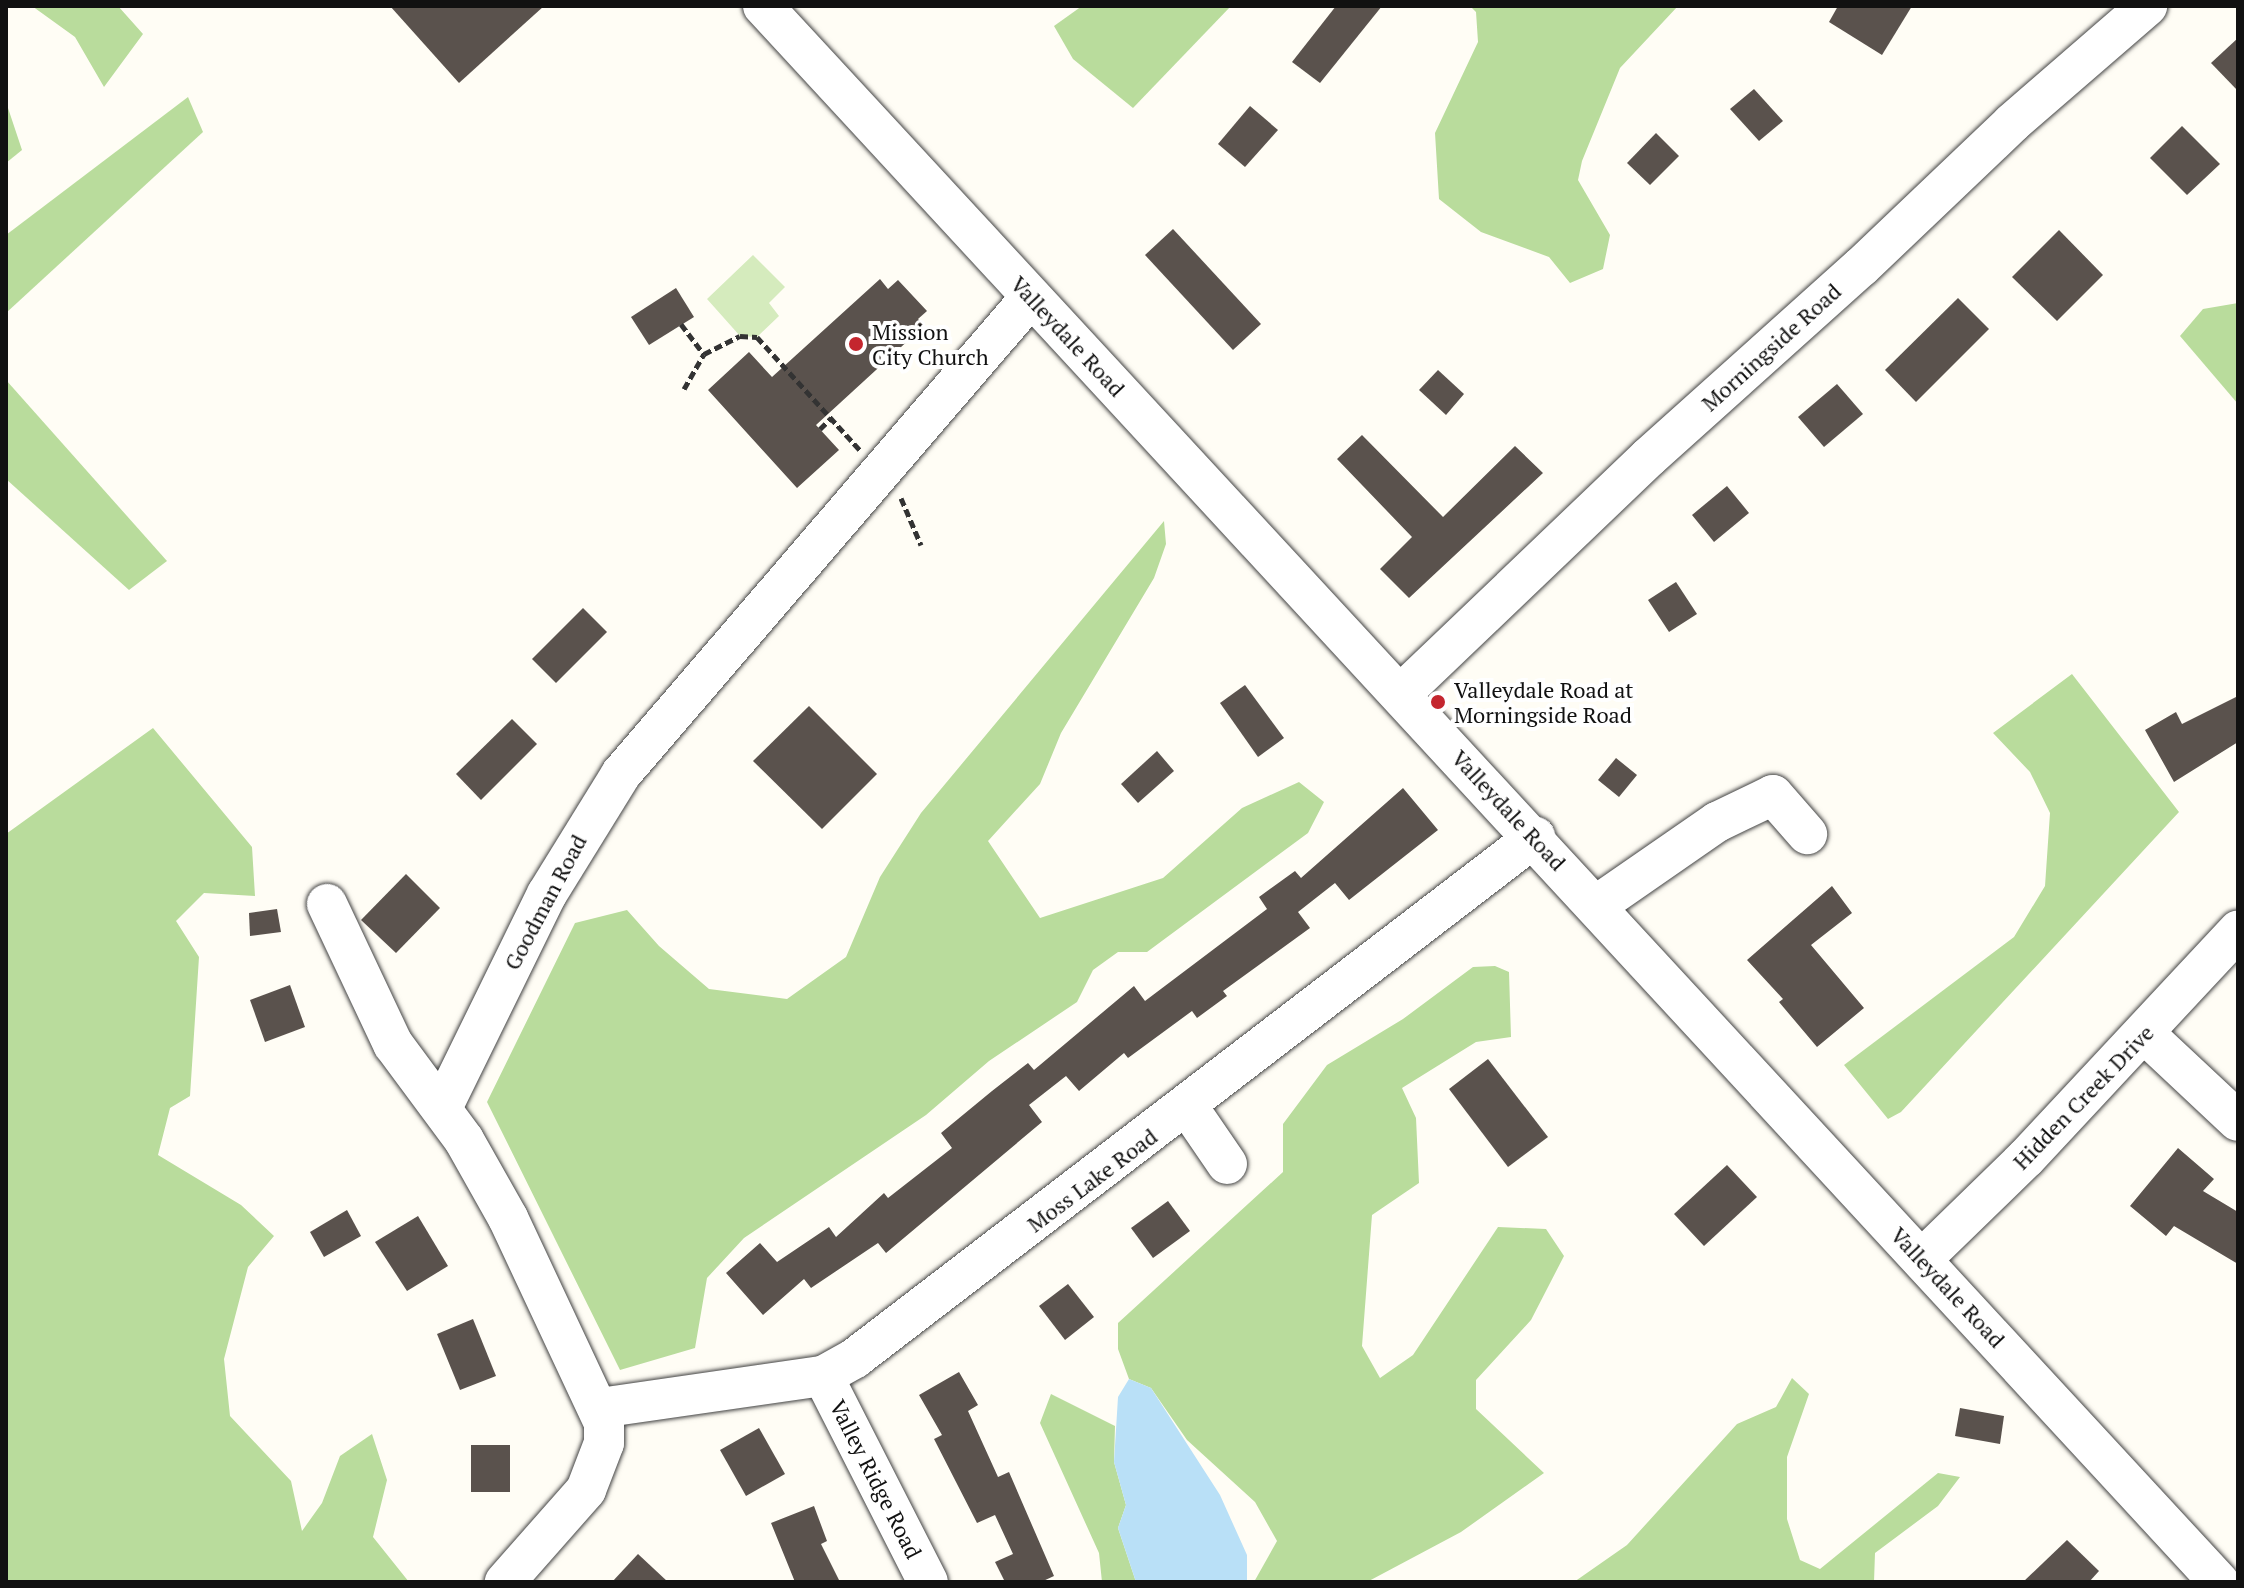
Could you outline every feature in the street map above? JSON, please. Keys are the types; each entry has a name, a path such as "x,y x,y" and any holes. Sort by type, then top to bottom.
{"street":[{"name":"Valleydale Road","path":"763,6 1535,837 2219,1582"},
{"name":"Morningside Road","path":"1401,694 1649,457 2012,123 2147,6"},
{"name":"Goodman Road","path":"442,1108 547,894 621,774 1031,297"},
{"path":"1597,905 1717,822 1773,795 1807,834"},
{"name":"Moss Lake Road","path":"600,1408 823,1376 888,1335 1535,837"},
{"path":"327,904 393,1044 442,1108 508,1218 600,1408 604,1443 586,1490 505,1582"},
{"name":"Hidden Creek Drive","path":"1922,1259 2145,1034 2238,931"},
{"path":"2145,1034 2238,1121"},
{"path":"1188,1107 1227,1164"},
{"name":"Valley Ridge Road","path":"823,1376 928,1582"}],"path":[{"path":"681,324 704,354"},
{"path":"684,389 704,354 740,336 757,337 869,459"},
{"path":"820,429 831,418"},
{"path":"902,499 921,545"}],"green space":[{"path":"32,6 118,6 143,34 104,87 75,37"},
{"path":"1082,6 1231,6 1133,108 1073,59 1054,26"},
{"path":"1470,6 1678,6 1620,68 1582,161 1578,180 1610,235 1603,269 1570,283 1549,257 1481,232 1439,199 1435,133 1478,42 1476,12"},
{"path":"188,97 203,132 6,313 6,235"},
{"path":"6,102 22,150 6,163"},
{"path":"753,255 785,287 769,303 779,316 757,337 740,336 707,299"},
{"path":"2238,303 2238,404 2180,336 2203,309"},
{"path":"6,380 167,561 129,590 6,479"},
{"path":"1164,521 1166,544 1154,578 1061,733 1040,784 988,841 1040,918 1163,878 1242,808 1299,782 1324,802 1308,833 1147,952 1118,952 1093,970 1077,1002 989,1061 926,1115 744,1238 707,1278 695,1348 620,1370 487,1102 575,923 627,910 659,946 709,989 787,999 846,957 880,877 921,813"},
{"path":"2072,674 2179,812 1901,1112 1888,1119 1844,1065 2014,937 2045,886 2050,813 2030,772 1993,733"},
{"path":"153,728 252,847 255,896 204,893 176,921 199,957 190,1096 170,1108 158,1155 241,1205 274,1236 248,1267 224,1359 230,1416 291,1481 302,1531 322,1503 340,1456 372,1434 387,1480 373,1537 409,1582 6,1582 6,834"},
{"path":"1495,966 1509,972 1511,1037 1476,1042 1402,1088 1416,1118 1419,1183 1372,1215 1362,1346 1380,1378 1413,1355 1498,1227 1546,1229 1564,1256 1531,1320 1476,1380 1476,1409 1544,1473 1461,1532 1367,1582 1254,1582 1277,1541 1255,1502 1187,1440 1151,1388 1129,1379 1118,1349 1118,1323 1283,1172 1283,1124 1327,1065 1403,1019 1473,967"},
{"path":"1792,1378 1809,1394 1787,1457 1787,1519 1800,1560 1820,1569 1938,1473 1960,1477 1938,1506 1875,1553 1874,1582 1574,1582 1627,1545 1737,1424 1776,1407"},
{"path":"1051,1394 1115,1426 1114,1462 1126,1505 1118,1528 1136,1582 1102,1582 1099,1553 1040,1423"}],"water":[{"path":"1129,1379 1151,1388 1220,1495 1247,1555 1247,1582 1136,1582 1118,1528 1126,1505 1114,1462 1118,1397"}],"building":[{"path":"390,6 544,6 459,83"},
{"path":"1336,6 1382,6 1320,83 1292,62"},
{"path":"1838,6 1912,6 1882,55 1829,22"},
{"path":"2238,38 2238,91 2211,63"},
{"path":"1754,89 1783,121 1759,141 1730,109"},
{"path":"1250,106 1278,130 1245,167 1218,144"},
{"path":"2182,126 2220,164 2187,195 2150,158"},
{"path":"1656,133 1679,156 1650,185 1627,163"},
{"path":"1173,229 1261,324 1233,350 1145,255"},
{"path":"2059,230 2103,275 2057,321 2012,277"},
{"path":"880,279 888,289 898,280 927,311 918,319 924,326 816,425 839,450 797,488 708,390 749,352 772,377"},
{"path":"676,288 694,317 649,345 631,317"},
{"path":"1958,298 1989,329 1916,402 1885,370"},
{"path":"1438,370 1464,394 1446,415 1419,390"},
{"path":"1837,384 1863,414 1824,447 1798,417"},
{"path":"1362,435 1443,517 1515,446 1543,473 1409,598 1380,569 1412,537 1337,459"},
{"path":"1727,486 1749,513 1714,542 1692,515"},
{"path":"1676,582 1697,614 1669,632 1648,600"},
{"path":"583,608 607,632 556,683 532,659"},
{"path":"1245,685 1284,738 1258,757 1220,703"},
{"path":"2238,696 2238,742 2174,782 2145,730 2176,712 2182,724"},
{"path":"809,706 877,774 822,829 753,761"},
{"path":"512,719 537,744 481,800 456,774"},
{"path":"1157,751 1174,771 1138,803 1121,784"},
{"path":"1616,758 1637,775 1619,797 1598,780"},
{"path":"1403,788 1438,830 1349,900 1335,883 1298,912 1310,928 1223,991 1227,996 1197,1018 1192,1011 1128,1058 1124,1053 1079,1091 1066,1076 1029,1105 1042,1122 886,1253 878,1243 811,1288 804,1279 763,1315 726,1273 760,1243 777,1262 829,1227 836,1237 884,1193 888,1198 952,1148 941,1133 992,1091 1028,1063 1034,1070 1134,986 1145,1001 1267,909 1259,897 1295,871 1301,878"},
{"path":"406,874 440,908 396,953 361,920"},
{"path":"1832,886 1852,913 1811,945 1864,1008 1817,1047 1779,1002 1783,999 1747,960"},
{"path":"277,909 281,932 250,936 249,913"},
{"path":"290,985 305,1027 265,1042 250,1000"},
{"path":"1488,1059 1548,1137 1508,1167 1449,1089"},
{"path":"2178,1148 2214,1179 2203,1191 2238,1212 2238,1264 2174,1226 2166,1236 2130,1206"},
{"path":"1727,1165 1757,1197 1704,1246 1674,1214"},
{"path":"1168,1201 1190,1231 1153,1258 1131,1228"},
{"path":"347,1210 361,1236 324,1257 310,1232"},
{"path":"418,1216 448,1266 407,1291 375,1242"},
{"path":"1068,1284 1094,1317 1065,1340 1039,1306"},
{"path":"473,1319 496,1376 460,1390 437,1334"},
{"path":"959,1372 978,1405 968,1411 998,1477 1009,1472 1054,1576 1041,1582 1005,1582 995,1562 1013,1554 995,1515 977,1523 934,1439 942,1435 919,1395"},
{"path":"1960,1408 2004,1416 2000,1444 1955,1436"},
{"path":"759,1428 785,1474 746,1496 720,1450"},
{"path":"471,1445 510,1445 510,1492 471,1492"},
{"path":"814,1506 827,1541 821,1544 840,1582 795,1582 771,1523"},
{"path":"2067,1540 2099,1571 2089,1582 2023,1582"},
{"path":"638,1554 668,1582 612,1582"}],"place":[{"name":"Mission City Church","path":"856,344"},
{"name":"Valleydale Road at Morningside Road","path":"1438,702"}]}
